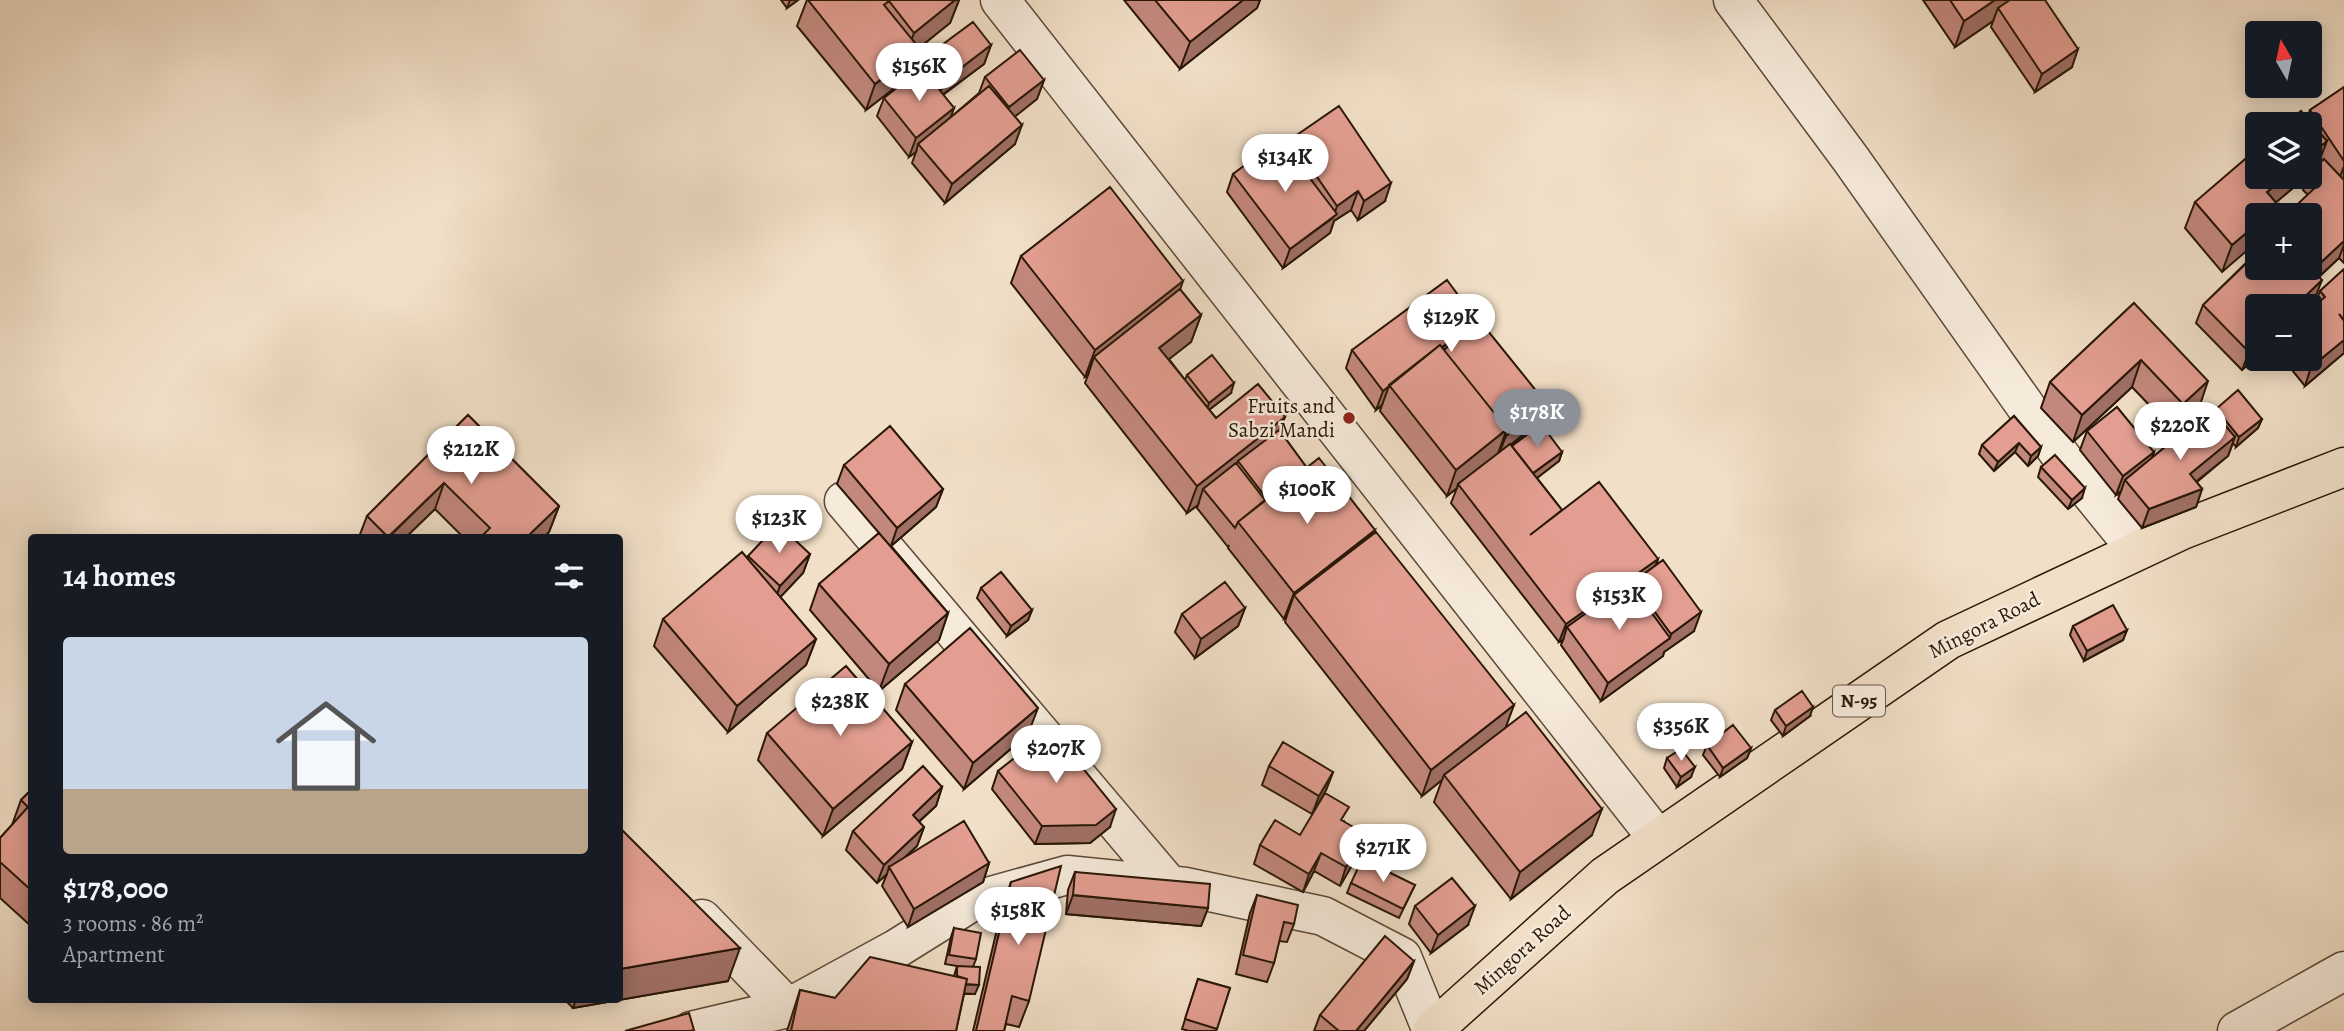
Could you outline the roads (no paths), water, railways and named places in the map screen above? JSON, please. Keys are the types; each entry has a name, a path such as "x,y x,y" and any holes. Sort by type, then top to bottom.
{"highway":[{"name":"Mingora Road","path":"1432,1031 1605,876 1948,640 2182,530 2344,467"}],"street":[{"path":"1000,0 1658,839"},
{"path":"1733,0 1850,158 2063,459 2137,550"},
{"path":"844,501 1170,885"},
{"path":"691,1031 788,1008 896,949 973,901 1067,875 1170,885 1323,916 1402,957 1432,1031"},
{"path":"676,891 788,1008"},
{"path":"2237,1031 2344,971"}],"place":[{"name":"Fruits and Sabzi Mandi","path":"1349,418"}]}
